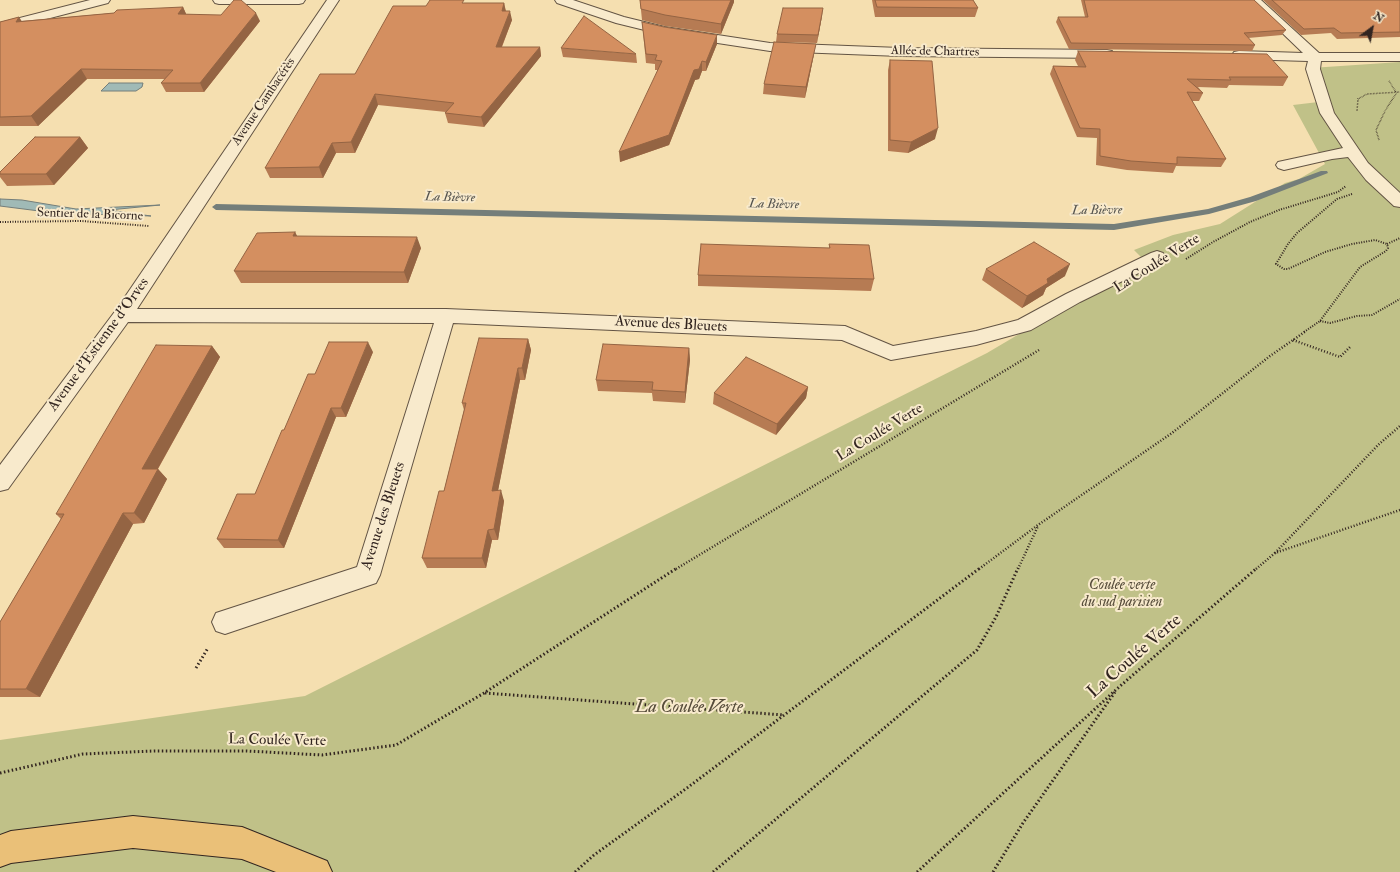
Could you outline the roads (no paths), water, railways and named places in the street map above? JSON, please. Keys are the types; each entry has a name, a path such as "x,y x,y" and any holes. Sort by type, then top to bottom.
{"main road":[{"path":"0,851 11,847 133,832 242,843 316,872"}],"street":[{"path":"0,27 104,0"},
{"path":"219,0 299,0"},
{"name":"Avenue Cambacérès","path":"196,205 333,0"},
{"name":"Allée de Chartres","path":"561,0 620,20 664,30 770,47 900,52 1119,54"},
{"path":"1254,0 1315,57"},
{"path":"1225,55 1400,57"},
{"path":"1315,57 1313,69 1328,113 1352,152 1372,177 1400,202"},
{"path":"1284,165 1332,154 1352,152"},
{"name":"Avenue d'Estienne d'Orves","path":"0,482 122,316 196,205"},
{"name":"Avenue des Bleuets","path":"122,316 446,316 845,333 891,353 976,338 1024,325 1073,298 1157,257"},
{"name":"Avenue des Bleuets","path":"225,622 367,575 446,316"}],"water":[{"path":"109,83 143,83 142,87 136,91 101,91"},
{"path":"0,199 22,200 76,209 160,205 109,210 151,216 55,213 0,206"}],"waterway":[{"name":"La Bièvre","path":"216,207 1114,227 1209,211 1253,199 1324,173"}],"park label":[{"name":"Coulée verte du sud parisien","path":"1122,594"},
{"name":"La Coulée Verte","path":"689,708"}]}
